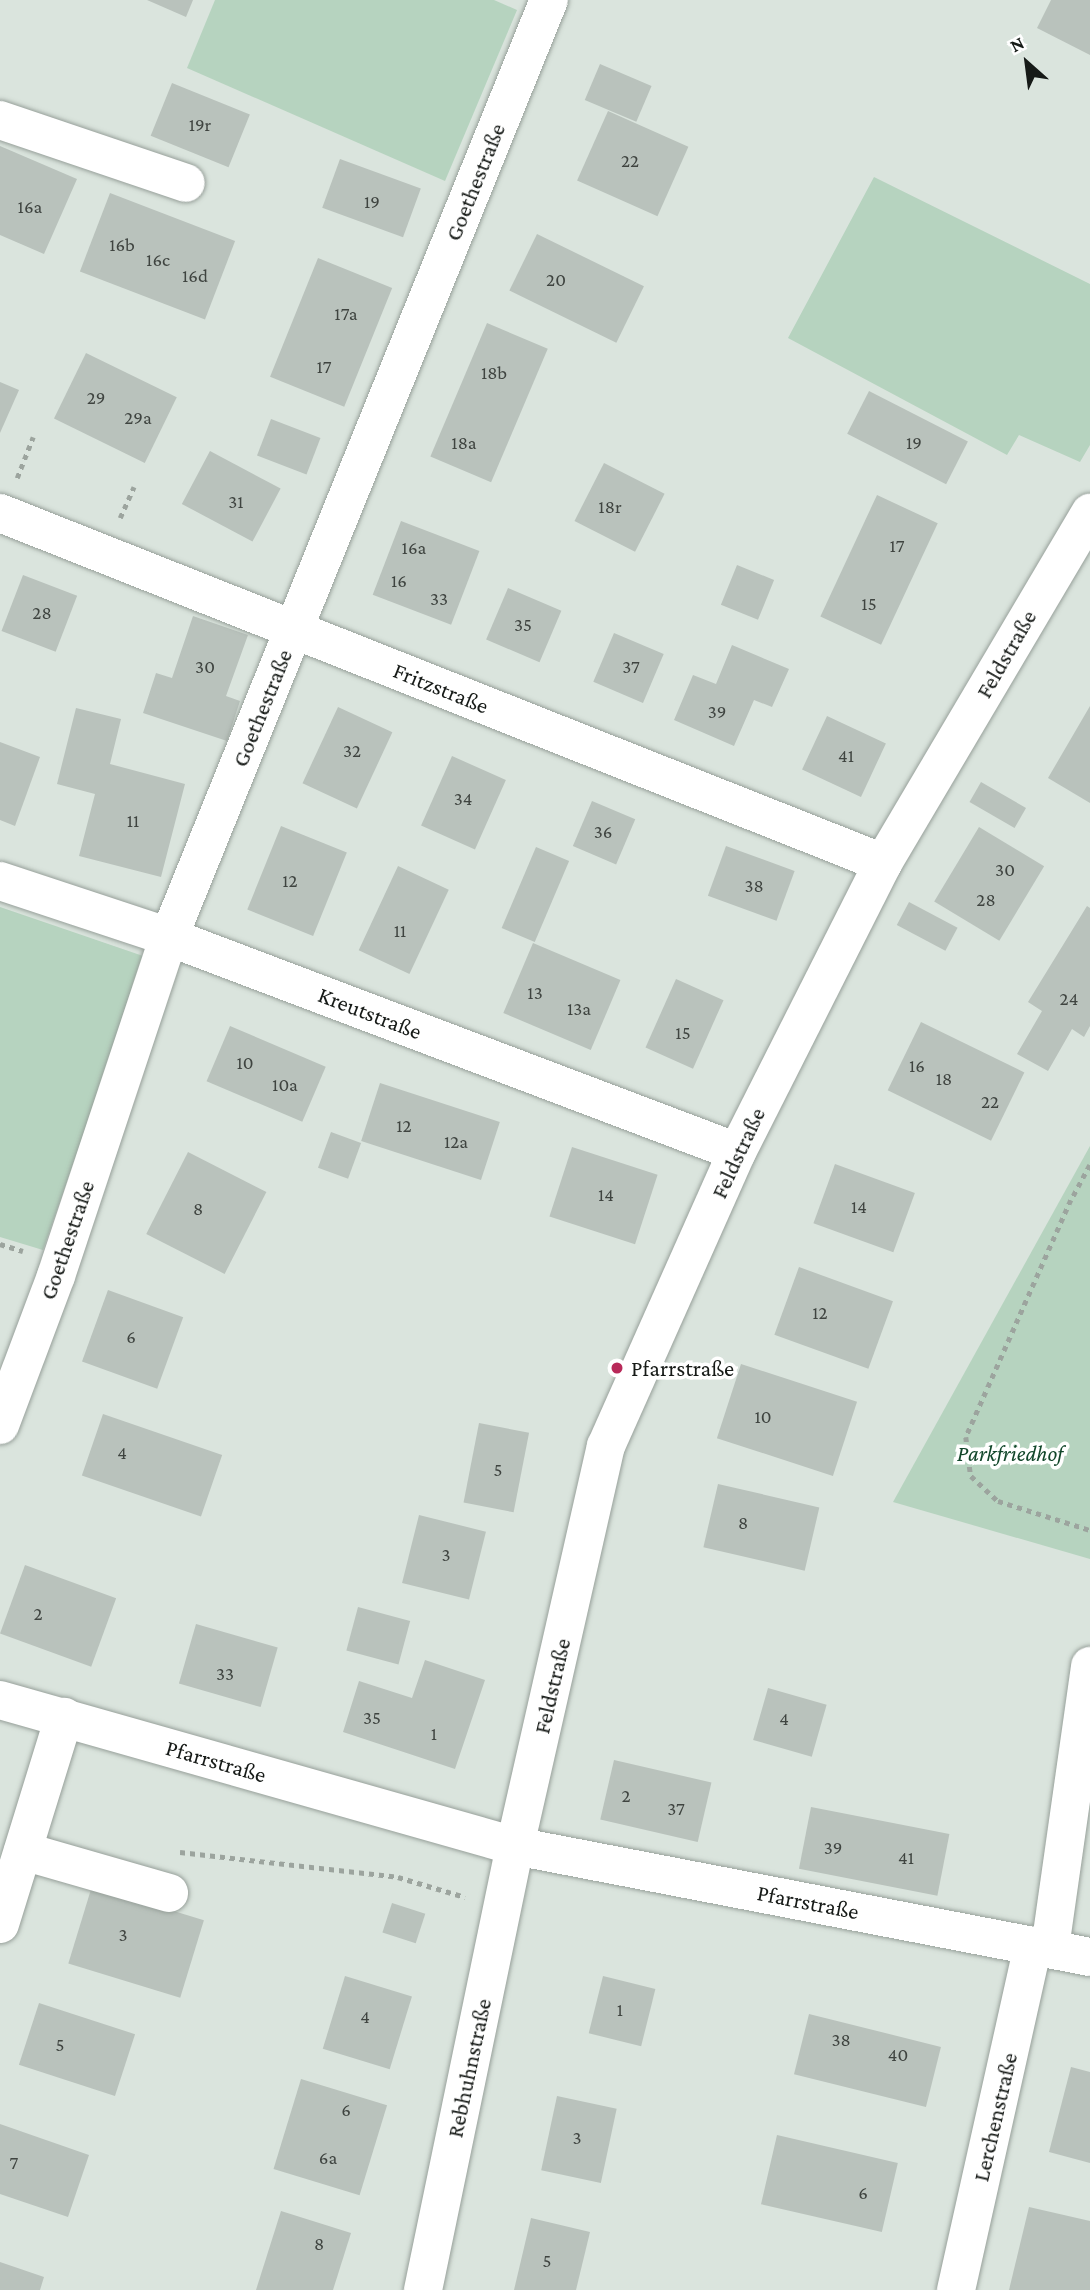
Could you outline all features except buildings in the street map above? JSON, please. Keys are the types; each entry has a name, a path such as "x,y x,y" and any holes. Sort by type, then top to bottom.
{"street":[{"name":"Goethestraße","path":"0,1424 56,1276 169,937 549,0"},
{"path":"0,120 186,183"},
{"name":"Fritzstraße","path":"0,513 883,863"},
{"name":"Feldstraße","path":"515,1846 607,1446 737,1152 883,863 1090,513"},
{"name":"Kreutstraße","path":"0,881 169,937 737,1152"},
{"name":"Lerchenstraße","path":"956,2290 1042,1946 1090,1666"},
{"name":"Pfarrstraße","path":"0,1700 515,1846 1090,1957"},
{"path":"0,1924 64,1717"},
{"name":"Rebhuhnstraße","path":"423,2290 515,1846"},
{"path":"23,1851 169,1893"}],"path":[{"path":"1090,1166 1071,1200 966,1437 971,1476 998,1502 1090,1531"},
{"path":"167,1850 398,1877 445,1894 503,1905"}],"green space":[{"path":"215,0 494,0 517,10 445,181 187,68"},
{"path":"874,177 1090,284 1090,445 1080,462 1019,435 1007,455 788,338"},
{"path":"0,907 146,957 43,1250 0,1237"},
{"name":"Parkfriedhof","path":"1090,1146 1090,1559 893,1502"}],"place":[{"name":"Pfarrstraße","path":"617,1368"}]}
